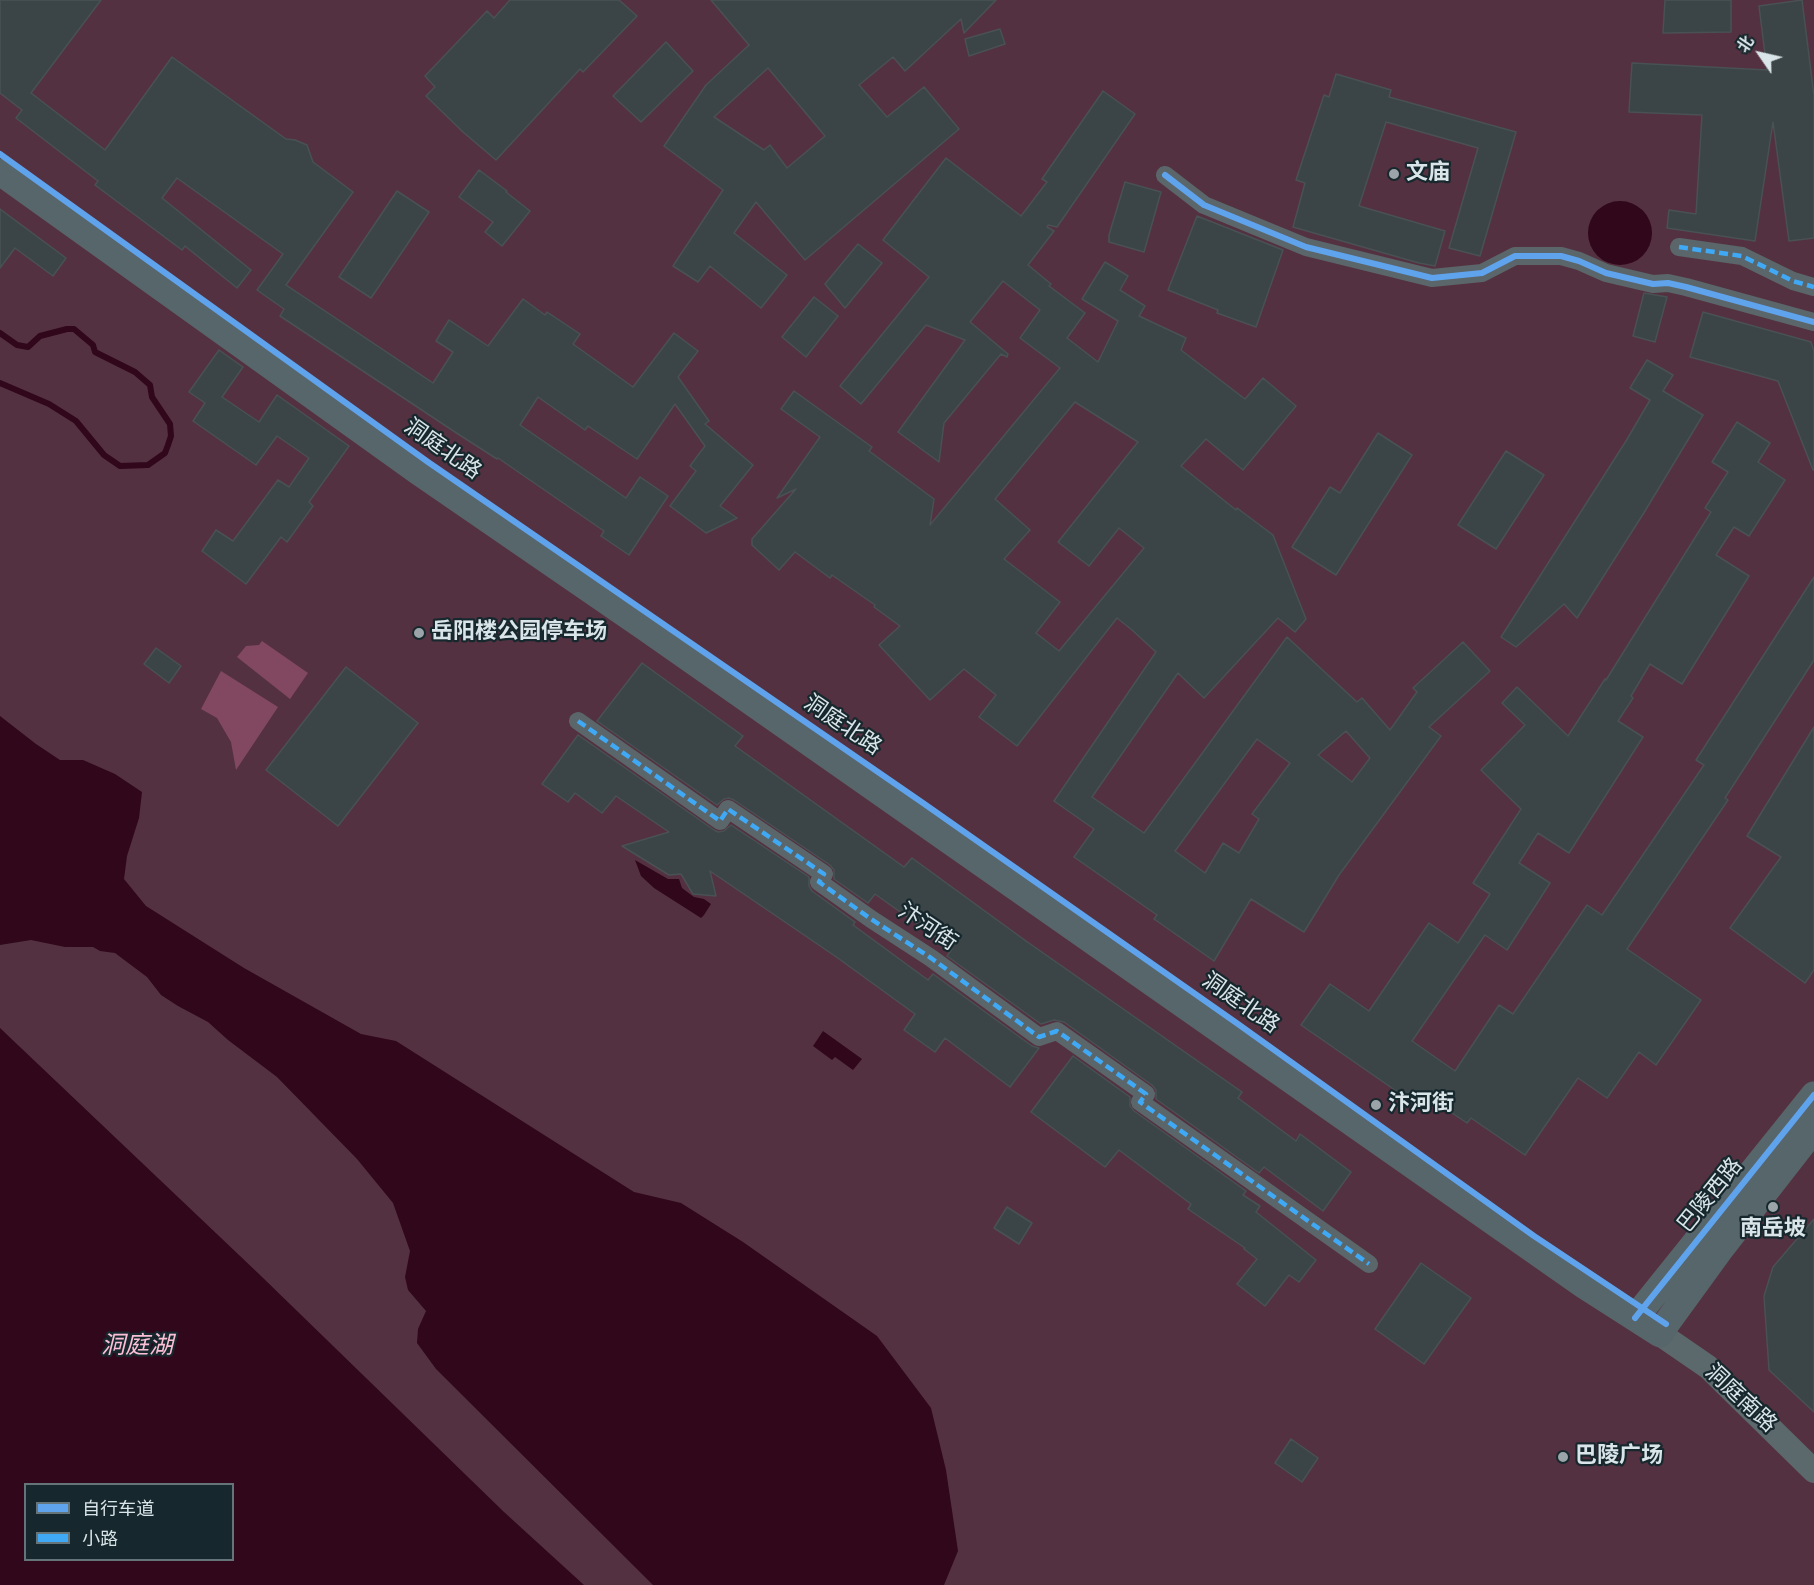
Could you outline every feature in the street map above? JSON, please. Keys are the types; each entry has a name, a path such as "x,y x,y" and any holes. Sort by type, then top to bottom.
{"main road":[{"name":"洞庭北路","path":"0,154 428,462 923,803 1238,1024 1639,1314"},
{"name":"洞庭北路","path":"0,172 418,472 694,662 1585,1286 1663,1329"},
{"name":"巴陵西路","path":"1639,1314 1814,1095"},
{"name":"巴陵西路","path":"1663,1329 1719,1251 1814,1129"},
{"name":"洞庭南路","path":"1663,1329 1708,1367 1814,1471"}],"street":[{"path":"1165,175 1204,205 1306,247 1432,278 1482,273 1515,256 1561,256 1623,278 1686,287 1814,322"},
{"path":"1679,247 1742,256 1793,281 1814,287"},
{"name":"汴河街","path":"578,721 720,821 728,809 824,874 819,882 931,958 1039,1036 1057,1031 1146,1094 1140,1102 1369,1264"}],"shaded area":[{"path":"0,0 1814,0 1814,1585 0,1585"},
{"path":"262,641 308,673 290,699 237,657 246,646 259,645"},
{"path":"221,671 278,707 236,770 231,742 217,718 201,709"}],"water":[{"path":"1614,201 1626,201 1643,210 1650,221 1652,233 1650,245 1643,256 1626,265 1614,265 1602,260 1593,251 1588,239 1588,227 1593,215 1602,206"},
{"path":"0,716 60,760 83,760 115,774 142,792 139,818 127,856 124,879 146,906 244,968 361,1034 396,1041 634,1192 681,1203 743,1242 877,1336 931,1408 946,1470 958,1551 944,1585 653,1585 436,1369 417,1343 418,1329 426,1311 408,1290 405,1277 410,1251 393,1203 357,1159 277,1077 208,1022 161,995 147,977 115,953 100,951 93,947 65,947 31,940 0,945"},
{"path":"635,860 668,879 679,879 682,888 694,897 704,899 711,904 704,915 701,918 654,888 641,876"},
{"name":"洞庭湖","path":"0,1028 259,1274 504,1512 584,1585 0,1585"},
{"path":"823,1031 862,1059 853,1070 835,1057 832,1060 813,1046"}],"building":[{"path":"0,0 101,0 31,93 105,150 172,57 286,139 307,145 313,162 353,192 286,285 433,383 453,352 436,341 449,320 488,346 523,299 545,315 547,312 580,334 573,344 633,387 674,333 698,351 678,377 709,421 705,424 753,465 720,506 737,518 706,533 670,506 696,471 690,466 705,446 675,404 637,459 588,426 585,430 538,397 520,425 626,498 640,477 668,496 629,555 601,536 604,531 498,458 280,316 284,309 257,290 283,254 177,178 162,198 251,270 237,288 185,246 182,250 95,185 98,181 16,118 22,110 0,93"},
{"path":"510,0 619,0 637,16 583,72 580,69 496,160 426,96 435,87 425,76 487,11 494,18"},
{"path":"711,0 996,0 964,33 961,19 905,71 893,57 859,85 887,117 924,87 959,129 805,260 756,202 734,233 787,275 761,308 710,266 698,282 673,266 723,190 664,146 706,85 749,45","holes":["768,68 825,136 787,168 770,145 764,150 714,117"]},
{"path":"1665,0 1731,0 1731,32 1663,33"},
{"path":"1802,0 1814,96 1814,238 1789,241 1773,122 1755,241 1667,228 1669,210 1696,214 1702,115 1629,112 1632,63 1767,70 1759,6"},
{"path":"1000,29 1005,44 969,56 965,39"},
{"path":"666,42 693,71 641,122 613,96"},
{"path":"1336,74 1391,90 1389,97 1516,132 1480,256 1449,248 1478,148 1386,122 1359,206 1445,231 1435,266 1293,227 1305,183 1296,180 1324,95 1329,97"},
{"path":"1103,91 1135,114 1057,227 1048,225 1047,227 1054,231 1028,265 1051,284 1049,286 1085,313 1067,338 1098,362 1118,321 1082,299 1105,262 1128,276 1120,290 1145,306 1139,316 1186,338 1181,350 1245,399 1263,378 1296,406 1243,470 1206,439 1181,466 1236,510 1237,508 1273,535 1306,619 1295,632 1278,618 1204,698 1178,673 1092,797 1144,833 1287,637 1357,702 1362,698 1390,730 1417,692 1413,688 1463,642 1490,671 1429,727 1441,736 1339,875 1304,932 1251,899 1214,961 1154,919 1157,915 1074,857 1094,829 1054,801 1156,652 1132,630 1117,618 1017,746 979,717 996,695 964,669 930,700 879,645 900,626 874,607 875,605 832,575 830,578 795,552 779,570 752,545 752,539 796,489 777,498 820,437 781,409 794,391 872,447 869,451 934,499 930,525 1060,368 1020,338 1040,310 1003,281 970,322 1008,354 1007,357 1001,354 944,423 939,462 898,432 965,340 926,325 861,404 840,386 929,277 883,240 946,158 1021,216 1047,182 1042,179","holes":["1075,402 1138,442 1058,542 1089,566 1119,528 1144,548 1059,651 1036,633 1060,602 1004,559 1030,530 995,499","1346,731 1370,758 1352,782 1318,755","1257,739 1290,763 1252,814 1259,819 1239,853 1223,843 1205,873 1175,851"]},
{"path":"479,170 530,211 502,246 485,232 493,222 459,197"},
{"path":"1125,182 1161,192 1144,252 1109,242 1109,235"},
{"path":"397,191 429,212 371,298 339,277"},
{"path":"0,209 66,258 53,276 15,248 0,268"},
{"path":"1197,216 1283,250 1256,327 1217,313 1218,310 1168,290"},
{"path":"858,244 882,263 845,308 825,284"},
{"path":"1644,293 1667,297 1655,342 1633,336"},
{"path":"814,297 838,316 806,357 782,337"},
{"path":"1703,312 1811,342 1814,351 1814,470 1778,381 1690,357"},
{"path":"219,350 243,367 222,397 259,422 277,395 349,446 309,502 313,506 287,542 281,537 246,584 202,551 216,530 233,541 278,480 289,487 309,458 277,436 256,465 193,421 205,403 189,392"},
{"path":"1647,360 1673,375 1663,391 1703,415 1577,618 1564,604 1516,647 1501,637 1650,400 1630,388"},
{"path":"1737,422 1770,443 1758,462 1785,480 1749,536 1734,527 1716,555 1749,576 1682,684 1650,664 1631,696 1633,698 1618,721 1643,737 1569,853 1538,833 1519,863 1550,883 1507,950 1485,935 1412,1041 1455,1071 1499,1005 1513,1014 1587,905 1602,915 1704,765 1696,760 1814,577 1814,660 1725,798 1728,800 1627,949 1701,1000 1656,1065 1639,1052 1607,1098 1578,1078 1525,1155 1471,1118 1467,1123 1422,1093 1415,1104 1301,1025 1330,984 1369,1011 1429,923 1458,943 1490,894 1473,883 1521,809 1481,770 1525,725 1502,703 1517,687 1568,736 1606,680 1711,512 1705,508 1728,472 1712,462"},
{"path":"1378,433 1412,455 1336,575 1292,547 1330,487 1340,493"},
{"path":"1506,451 1544,475 1496,549 1458,525"},
{"path":"156,648 181,666 169,683 144,664"},
{"path":"642,663 743,736 735,746 904,867 912,858 1242,1092 1238,1098 1296,1141 1300,1134 1351,1172 1323,1211 1264,1167 1259,1173 1156,1099 1156,1090 1152,1085 1064,1022 1054,1020 1041,1024 947,956 952,949 875,894 868,903 834,879 834,870 830,865 734,800 724,799 717,805 597,721"},
{"path":"346,667 418,723 338,826 266,770"},
{"path":"1814,727 1814,970 1805,983 1730,928 1781,857 1747,836"},
{"path":"578,735 714,830 724,831 731,825 809,877 809,886 812,891 855,922 853,925 928,980 933,974 1032,1046 1039,1048 1010,1087 945,1038 935,1052 904,1030 915,1014 835,956 710,871 716,896 693,894 681,874 669,875 622,846 669,832 616,796 602,813 575,793 568,802 542,784"},
{"path":"1073,1056 1130,1097 1130,1106 1134,1111 1246,1191 1243,1195 1260,1206 1256,1212 1316,1260 1299,1282 1289,1275 1265,1306 1237,1284 1257,1259 1245,1248 1188,1209 1191,1204 1119,1150 1105,1167 1031,1112"},
{"path":"1007,1207 1032,1223 1019,1244 994,1228"},
{"path":"1814,1219 1814,1412 1769,1370 1764,1296 1773,1267"},
{"path":"1421,1263 1471,1298 1424,1364 1375,1329"},
{"path":"1291,1439 1318,1458 1302,1482 1275,1463"}],"waterway":[{"path":"0,333 17,345 28,347 40,336 74,329 93,345 95,352 135,372 150,385 152,397 170,424 171,436 165,453 148,465 120,466 104,455 76,421 49,404 0,383"}],"marked path":[{"path":"1679,247 1742,256 1793,281 1814,287"},
{"path":"578,721 720,821 728,809 824,874 819,882 931,958 1039,1037 1057,1031 1146,1094 1140,1102 1369,1264"}],"cycle path":[{"path":"0,154 428,462 923,803 1238,1024 1534,1236 1666,1324"},
{"path":"1165,175 1204,205 1306,247 1432,278 1482,273 1515,256 1561,256 1606,273 1653,284 1668,283 1686,287 1814,322"},
{"path":"1635,1318 1814,1095"}],"place":[{"name":"文庙","path":"1394,174"},
{"name":"岳阳楼公园停车场","path":"419,633"},
{"name":"汴河街","path":"1376,1105"},
{"name":"南岳坡","path":"1773,1207"},
{"name":"巴陵广场","path":"1563,1457"}]}
